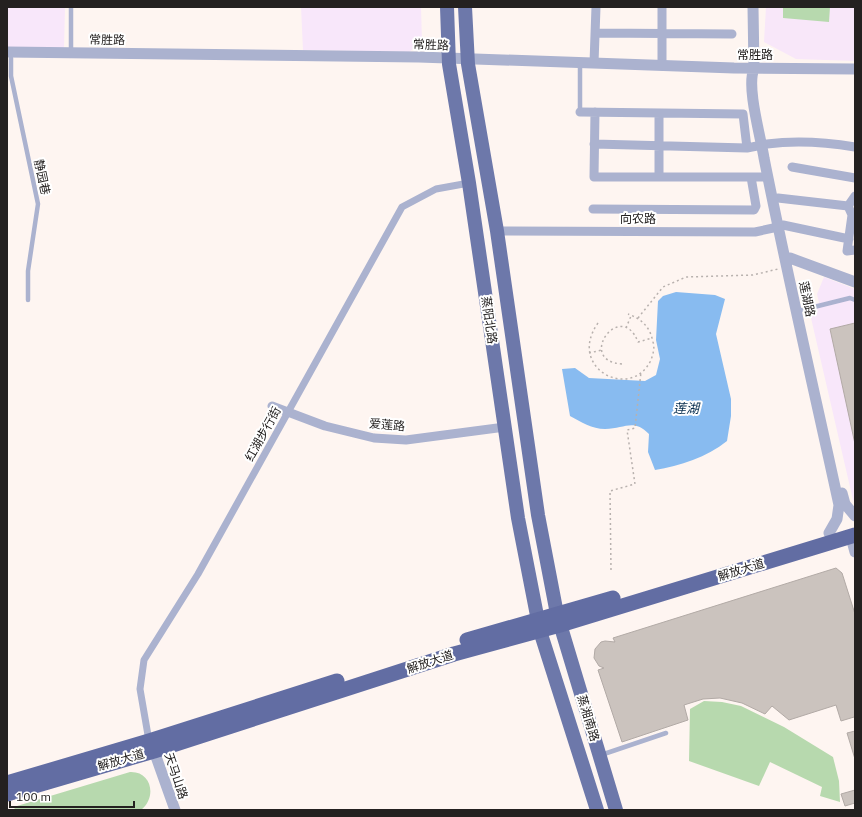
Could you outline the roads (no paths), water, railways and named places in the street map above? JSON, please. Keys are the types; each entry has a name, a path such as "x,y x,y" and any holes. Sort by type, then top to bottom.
{"highway":[{"name":"解放大道","path":"558,620 829,533 854,532"},
{"name":"解放大道","path":"7,794 452,644 558,620 854,532"},
{"name":"解放大道","path":"7,783 151,746"}],"main road":[{"name":"蒸阳北路","path":"447,7 449,61 469,183 518,518 539,625"},
{"name":"蒸阳北路","path":"465,7 468,62 497,231 537,507 558,620"},
{"name":"蒸湘南路","path":"558,620 616,810"},
{"name":"蒸湘南路","path":"539,625 597,810"}],"street":[{"path":"594,63 596,7"},
{"path":"662,7 662,66"},
{"name":"莲湖路","path":"753,7 753,100 778,198 780,226"},
{"path":"596,33 732,34"},
{"name":"常胜路","path":"8,56 71,53 449,61 580,68 855,74"},
{"name":"常胜路","path":"8,56 449,61"},
{"name":"常胜路","path":"468,62 594,63 754,72 855,69"},
{"path":"580,112 743,114 747,148"},
{"path":"595,112 594,177 768,177"},
{"path":"659,113 659,177"},
{"path":"594,144 747,148 786,141 824,142 855,148"},
{"name":"莲湖路","path":"765,145 768,177 788,262 839,505 837,519 829,533"},
{"path":"792,167 855,178"},
{"path":"593,209 754,210 756,206 751,177"},
{"name":"红湖步行街","path":"151,746 140,689 144,660 198,574 402,207 436,189 469,183"},
{"path":"848,206 855,196"},
{"path":"778,198 848,206"},
{"path":"848,206 853,218 847,250 855,250"},
{"path":"780,226 849,239"},
{"name":"向农路","path":"497,231 755,232 780,226"},
{"path":"788,262 855,282"},
{"name":"莲湖路","path":"788,262 802,310 845,504 855,516"},
{"name":"爱莲路","path":"272,406 325,426 380,438 406,440 505,427"},
{"path":"854,532 855,552"},
{"name":"天马山路","path":"151,746 175,810"}],"lane":[{"path":"71,7 71,53"},
{"name":"静园巷","path":"8,56 38,204 28,271 28,300"},
{"path":"580,68 580,112"},
{"path":"802,310 850,298 855,300"},
{"path":"599,756 666,733"}],"water":[{"name":"莲湖","path":"676,292 715,295 725,299 716,334 731,399 731,416 727,441 719,447 693,460 655,470 648,452 649,434 643,429 633,425 612,429 600,429 587,425 570,416 562,369 575,368 589,378 645,381 656,375 660,359 656,340 658,301 663,296"}]}
